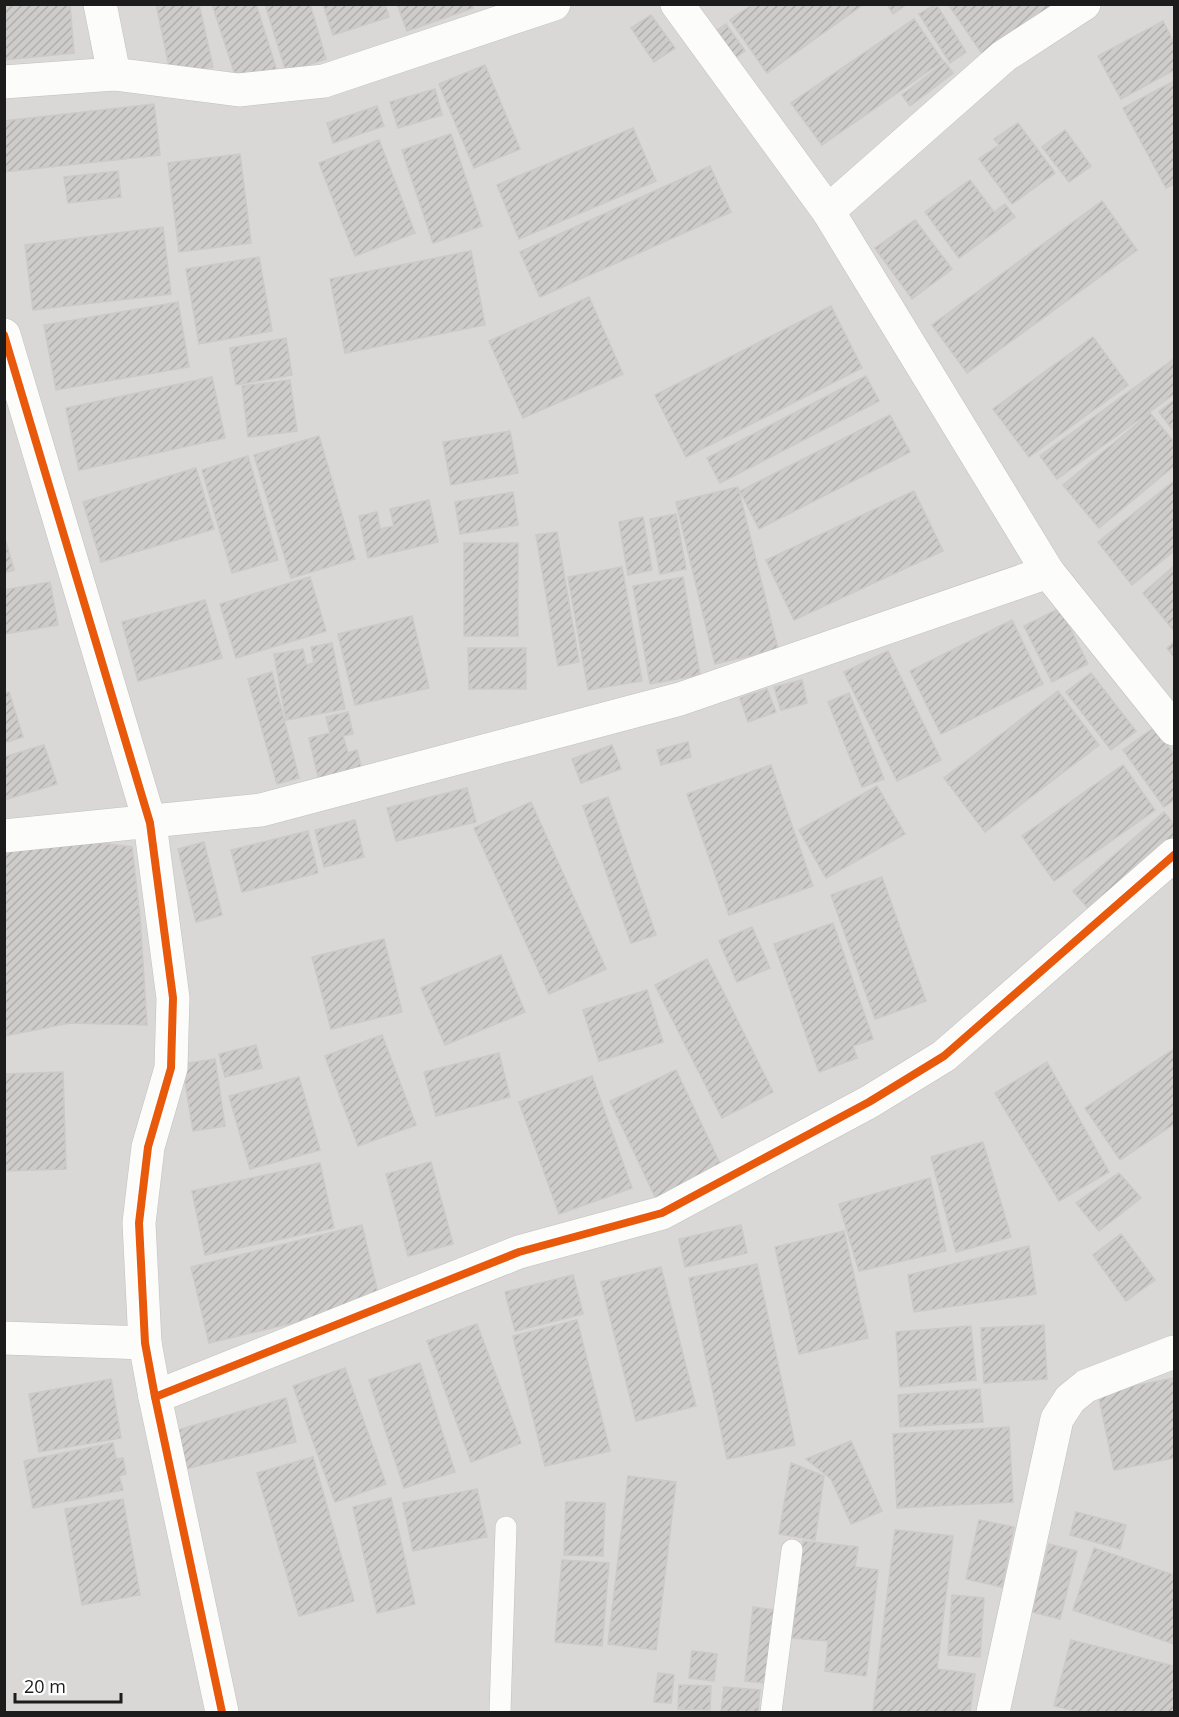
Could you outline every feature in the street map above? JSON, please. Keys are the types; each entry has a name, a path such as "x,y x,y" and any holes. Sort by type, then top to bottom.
{"street":[{"path":"100,4 114,74"},
{"path":"4,82 114,74 239,90 324,81 554,4"},
{"path":"677,4 828,211 1048,572 1173,724"},
{"path":"828,211 1004,56 1084,4"},
{"path":"4,335 150,823 173,998 171,1068 148,1148 139,1223 145,1343 222,1713"},
{"path":"4,836 261,810 680,699 1048,572"},
{"path":"155,1397 519,1252 662,1213 869,1102 944,1056 1174,855"},
{"path":"4,1338 145,1343"},
{"path":"993,1713 1057,1419 1070,1399 1086,1386 1174,1353"}],"lane":[{"path":"500,1713 506,1527"},
{"path":"771,1713 792,1550"}],"shaded area":[{"path":"5,5 1174,5 1174,1712 5,1712"}],"building":[{"path":"4,4 70,4 74,53 4,60"},
{"path":"156,4 199,4 213,67 171,76"},
{"path":"212,4 256,4 278,74 239,87"},
{"path":"265,4 310,4 326,59 286,72"},
{"path":"323,4 385,4 389,17 333,35"},
{"path":"397,4 472,4 473,8 407,31"},
{"path":"753,4 864,4 767,73 730,20"},
{"path":"887,4 907,4 893,14"},
{"path":"936,4 966,52 950,63 919,14"},
{"path":"948,4 1055,4 985,58"},
{"path":"651,15 675,48 654,62 631,28"},
{"path":"914,19 943,61 822,145 791,103"},
{"path":"1163,21 1174,43 1174,70 1121,99 1098,56"},
{"path":"726,24 745,51 732,60 713,33"},
{"path":"945,62 953,73 910,106 902,95"},
{"path":"485,65 520,149 474,168 439,84"},
{"path":"1174,81 1174,184 1166,188 1123,108"},
{"path":"435,89 442,115 398,128 390,102"},
{"path":"154,104 160,155 4,172 4,121"},
{"path":"377,106 384,126 333,143 327,123"},
{"path":"1018,123 1055,173 1012,204 979,159 999,145 994,139"},
{"path":"633,128 656,181 519,239 497,185"},
{"path":"1065,130 1091,166 1069,182 1042,147"},
{"path":"451,134 482,226 433,243 402,150"},
{"path":"379,140 415,233 355,256 319,163"},
{"path":"240,154 251,243 179,252 168,163"},
{"path":"710,166 731,212 540,297 520,252"},
{"path":"118,171 121,197 68,203 64,177"},
{"path":"970,180 994,212 1005,204 1015,217 959,258 925,212"},
{"path":"1102,201 1137,250 967,373 932,325"},
{"path":"915,220 952,269 912,299 875,248"},
{"path":"163,227 171,294 33,310 25,245"},
{"path":"471,251 485,325 345,353 330,279"},
{"path":"259,257 272,331 199,344 186,269"},
{"path":"589,297 623,374 523,418 489,341"},
{"path":"178,302 189,367 56,390 44,325"},
{"path":"831,306 862,368 686,457 655,395"},
{"path":"1093,337 1128,385 1029,457 993,409"},
{"path":"286,338 292,375 236,385 230,348"},
{"path":"1174,359 1174,394 1057,479 1040,456"},
{"path":"866,376 879,401 720,483 707,458"},
{"path":"212,377 225,438 79,470 66,408"},
{"path":"290,380 297,431 248,437 242,386"},
{"path":"1174,400 1174,426 1172,429 1159,412"},
{"path":"1150,413 1174,442 1174,466 1099,528 1063,485"},
{"path":"890,415 910,452 759,529 740,491"},
{"path":"510,431 518,473 451,485 443,442"},
{"path":"319,436 355,559 291,578 254,455"},
{"path":"248,456 278,560 232,573 202,470"},
{"path":"196,468 214,529 101,562 83,502"},
{"path":"1174,481 1174,551 1132,585 1098,542"},
{"path":"738,487 778,649 715,664 676,502"},
{"path":"914,491 943,551 794,620 766,560"},
{"path":"513,492 518,525 460,534 455,502"},
{"path":"429,500 438,542 368,558 359,516 377,512 380,529 394,526 390,509"},
{"path":"676,514 686,569 660,574 650,519"},
{"path":"643,517 652,570 628,575 619,522"},
{"path":"557,532 579,662 558,666 536,535"},
{"path":"4,535 14,570 4,573"},
{"path":"464,543 518,543 518,636 464,636"},
{"path":"1174,566 1174,631 1143,593"},
{"path":"622,567 642,681 588,690 568,577"},
{"path":"310,577 326,631 236,658 220,604"},
{"path":"683,577 700,675 650,684 633,586"},
{"path":"50,582 58,625 4,634 4,590"},
{"path":"205,600 222,658 138,681 122,622"},
{"path":"1060,608 1088,664 1052,682 1024,626"},
{"path":"412,616 429,688 355,705 338,634"},
{"path":"1012,620 1043,684 941,734 910,671"},
{"path":"1174,642 1174,657 1167,648"},
{"path":"332,643 345,709 286,720 274,654 303,649 306,665 314,663 311,647"},
{"path":"468,648 526,648 526,689 469,689"},
{"path":"888,651 941,760 897,781 844,672"},
{"path":"272,672 299,778 277,784 248,679"},
{"path":"1091,673 1136,731 1111,750 1066,692"},
{"path":"802,680 807,703 781,710 774,687"},
{"path":"767,689 776,712 748,722 740,698"},
{"path":"1058,691 1099,745 985,832 944,778"},
{"path":"9,692 23,737 4,743 4,693"},
{"path":"849,693 884,779 862,787 828,702"},
{"path":"348,712 353,734 343,736 348,753 357,750 362,770 319,781 309,738 330,733 326,717"},
{"path":"1155,727 1174,755 1174,800 1164,807 1123,750"},
{"path":"688,742 691,757 661,765 657,750"},
{"path":"44,745 57,784 4,800 4,757"},
{"path":"612,745 621,769 581,783 572,759"},
{"path":"771,765 813,886 729,915 687,794"},
{"path":"1123,765 1155,810 1054,881 1022,836"},
{"path":"877,786 905,834 826,878 799,830"},
{"path":"467,788 476,822 396,841 387,808"},
{"path":"608,797 656,935 631,943 583,806"},
{"path":"531,802 606,969 549,994 474,828"},
{"path":"1164,812 1174,824 1174,845 1094,915 1073,891"},
{"path":"355,820 364,857 324,867 315,830"},
{"path":"308,831 318,873 242,892 231,850"},
{"path":"61,838 132,847 140,916 147,1025 70,1023 4,1036 4,850"},
{"path":"204,842 222,915 196,922 178,849"},
{"path":"882,877 926,1001 875,1019 831,895"},
{"path":"833,923 873,1039 853,1046 857,1058 819,1072 774,944"},
{"path":"752,927 770,968 737,982 719,941"},
{"path":"384,939 402,1012 331,1029 312,957"},
{"path":"501,955 525,1012 445,1045 421,988"},
{"path":"707,959 773,1092 722,1118 655,985"},
{"path":"647,990 663,1042 599,1061 583,1010"},
{"path":"382,1035 416,1125 358,1146 325,1056"},
{"path":"256,1045 262,1068 225,1077 219,1054"},
{"path":"1174,1049 1174,1124 1120,1160 1085,1108"},
{"path":"499,1053 510,1097 436,1116 424,1072"},
{"path":"215,1059 225,1126 193,1131 182,1064"},
{"path":"1047,1062 1109,1172 1059,1201 995,1093"},
{"path":"676,1070 723,1170 657,1201 610,1101"},
{"path":"63,1072 66,1169 4,1171 4,1074"},
{"path":"592,1076 632,1188 559,1214 519,1102"},
{"path":"299,1077 320,1150 250,1169 229,1096"},
{"path":"983,1142 1011,1237 956,1252 931,1157"},
{"path":"431,1162 453,1244 408,1256 386,1174"},
{"path":"320,1163 334,1228 205,1255 192,1191"},
{"path":"1119,1173 1141,1198 1099,1231 1076,1203"},
{"path":"930,1178 946,1251 859,1271 839,1204"},
{"path":"362,1225 380,1302 209,1343 191,1267"},
{"path":"741,1225 747,1253 685,1267 679,1239"},
{"path":"844,1231 868,1338 799,1354 775,1247"},
{"path":"1121,1234 1155,1280 1126,1301 1093,1255"},
{"path":"1029,1246 1036,1294 914,1312 908,1275"},
{"path":"757,1264 795,1445 727,1459 689,1278"},
{"path":"661,1267 696,1406 636,1421 601,1282"},
{"path":"573,1275 583,1314 515,1331 505,1292"},
{"path":"577,1320 610,1451 545,1466 513,1336"},
{"path":"477,1324 521,1443 471,1462 427,1341"},
{"path":"1044,1325 1047,1379 984,1383 981,1328"},
{"path":"971,1326 976,1380 900,1387 896,1332"},
{"path":"420,1363 455,1472 404,1488 369,1380"},
{"path":"345,1368 386,1484 335,1502 293,1386"},
{"path":"1174,1378 1174,1458 1114,1470 1098,1393"},
{"path":"111,1379 121,1438 39,1452 29,1394"},
{"path":"980,1389 983,1422 900,1427 898,1395"},
{"path":"286,1398 296,1442 177,1471 168,1433"},
{"path":"1009,1427 1013,1502 897,1508 893,1434"},
{"path":"851,1441 882,1511 851,1524 831,1479 806,1459"},
{"path":"113,1443 116,1459 123,1458 126,1474 119,1476 123,1490 33,1508 24,1461"},
{"path":"313,1457 354,1601 299,1616 257,1473"},
{"path":"791,1463 824,1476 815,1540 779,1534"},
{"path":"628,1476 676,1482 656,1650 608,1644"},
{"path":"477,1489 487,1537 413,1551 403,1503"},
{"path":"391,1498 415,1604 377,1613 353,1507"},
{"path":"123,1499 140,1595 82,1605 65,1509"},
{"path":"566,1502 605,1503 603,1556 564,1555"},
{"path":"1076,1512 1126,1525 1120,1549 1070,1535"},
{"path":"979,1520 1014,1527 1002,1587 966,1579"},
{"path":"895,1530 953,1536 937,1669 975,1674 970,1712 873,1712"},
{"path":"803,1541 858,1547 855,1567 878,1570 866,1676 825,1671 828,1641 792,1638"},
{"path":"1049,1544 1077,1551 1060,1619 1032,1612"},
{"path":"1094,1548 1174,1575 1174,1644 1073,1610"},
{"path":"562,1560 609,1563 602,1646 555,1642"},
{"path":"952,1595 984,1598 980,1657 948,1655"},
{"path":"753,1607 774,1610 766,1683 745,1681"},
{"path":"1071,1640 1174,1666 1174,1712 1080,1712 1054,1706"},
{"path":"692,1651 717,1654 714,1681 689,1678"},
{"path":"658,1673 674,1675 671,1703 654,1702"},
{"path":"679,1685 711,1686 710,1710 678,1709"},
{"path":"724,1687 760,1690 758,1712 721,1712"}],"cycle path":[{"path":"4,335 150,823 173,998 171,1068 148,1147 139,1223 145,1343 222,1712"},
{"path":"155,1397 519,1252 662,1213 869,1102 944,1056 1174,855"}]}
